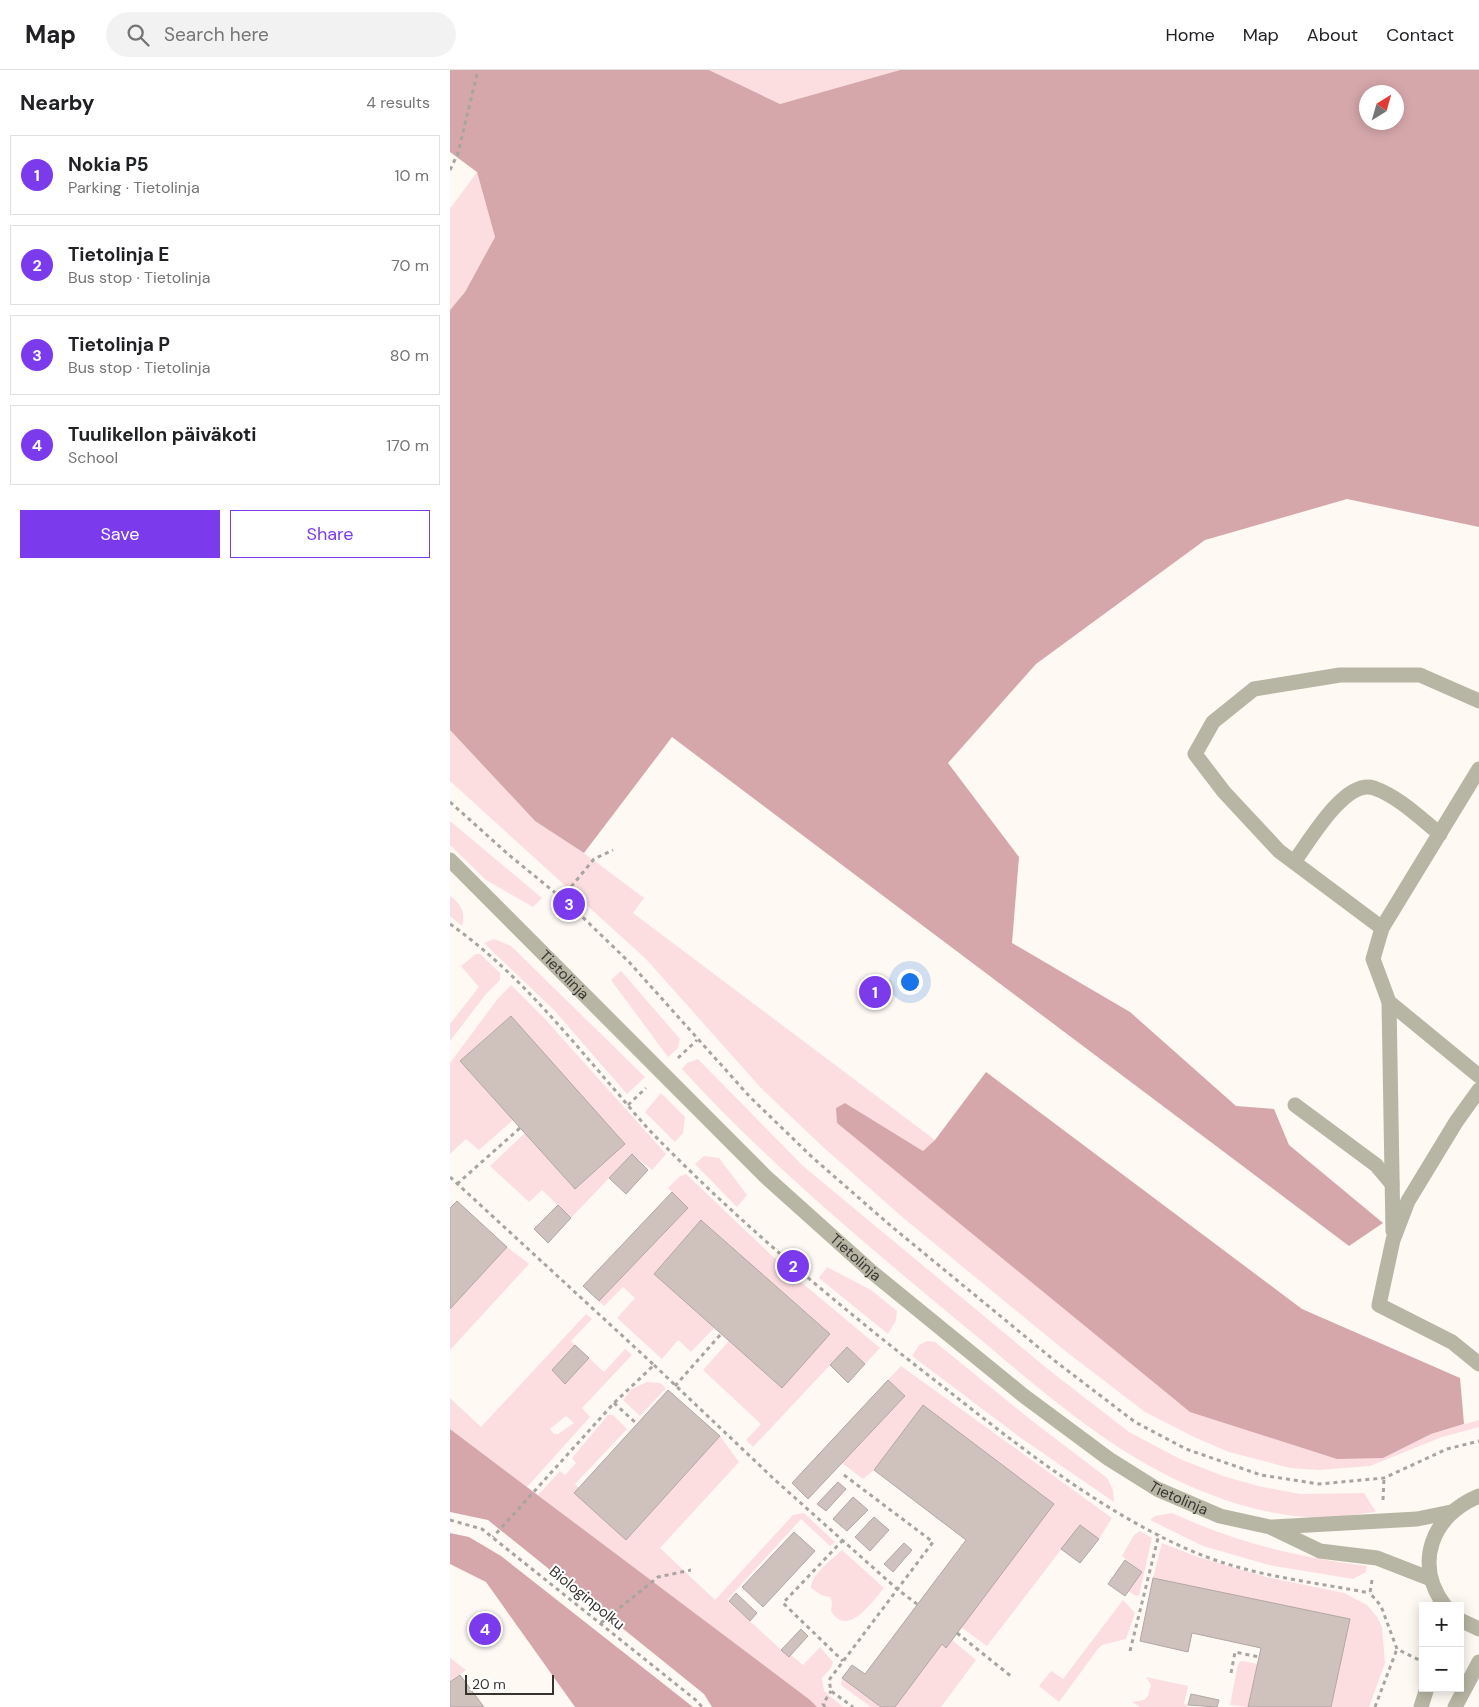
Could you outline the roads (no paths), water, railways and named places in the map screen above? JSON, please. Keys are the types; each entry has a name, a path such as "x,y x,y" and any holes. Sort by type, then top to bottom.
{"street":[{"path":"1382,928 1279,851 1224,792 1195,754 1212,722 1254,689 1340,675 1420,675 1479,701"},
{"path":"1393,1240 1389,1002 1373,959 1382,928 1479,769"},
{"path":"1294,862 1330,813 1355,789 1372,788 1401,803 1440,834"},
{"name":"Tietolinja","path":"450,860 498,906 765,1176 873,1273 1024,1396 1109,1459 1157,1489 1220,1516 1270,1528 1320,1551 1377,1558 1431,1579"},
{"name":"Tietolinja","path":"450,874 498,906"},
{"path":"1389,1002 1479,1076"},
{"path":"1479,1090 1456,1122 1408,1201 1393,1240 1379,1305 1452,1342 1479,1364"},
{"path":"1295,1105 1376,1165 1392,1184"},
{"path":"1441,1602 1431,1579 1429,1561 1432,1543 1439,1526 1451,1512 1465,1502 1479,1496"},
{"name":"Tietolinja","path":"1270,1528 1417,1519 1451,1512"},
{"path":"1464,1622 1479,1629"},
{"path":"1455,1707 1479,1662"},
{"path":"1421,1707 1426,1692"}],"place":[{"name":"Tietolinja P","path":"569,904"},
{"name":"Nokia P5","path":"875,992"},
{"name":"Tietolinja E","path":"793,1266"},
{"name":"Tuulikellon päiväkoti","path":"485,1629"}]}
